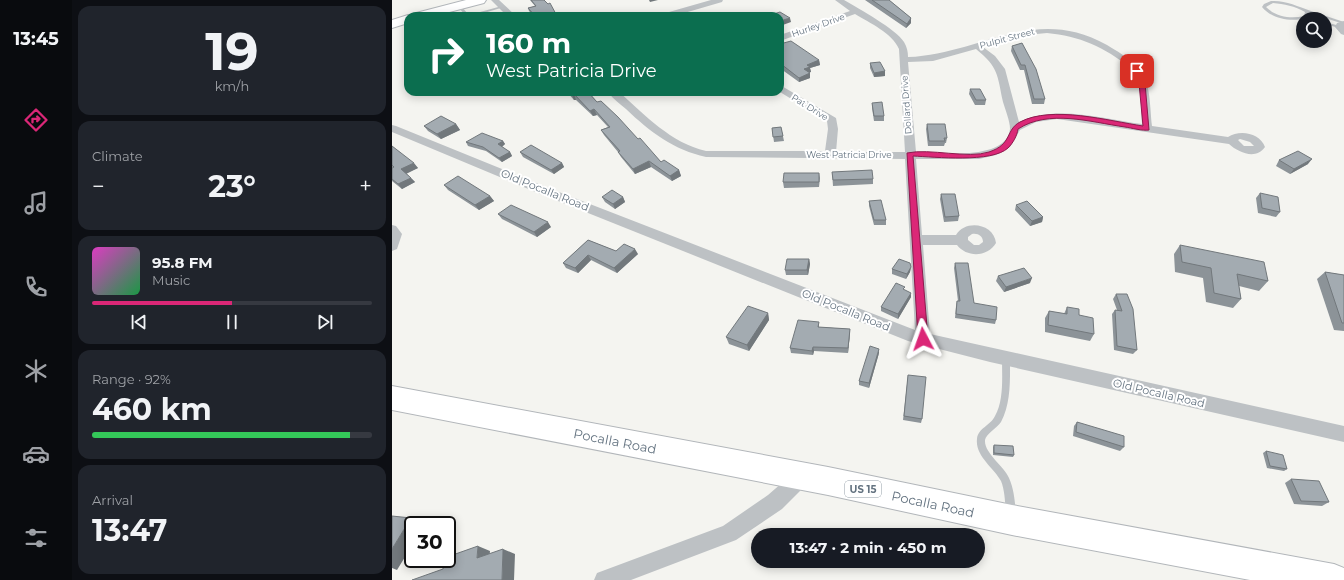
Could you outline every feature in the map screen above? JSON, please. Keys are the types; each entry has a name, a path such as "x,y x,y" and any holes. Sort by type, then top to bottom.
{"main road":[{"path":"436,12 480,0"},
{"path":"392,24 404,20"},
{"name":"Pocalla Road","path":"392,398 802,476 1012,520 1334,580"}],"street":[{"path":"495,0 508,12"},
{"path":"678,12 719,0"},
{"name":"Dollard Drive","path":"839,0 898,39 904,49 923,339"},
{"name":"Hurley Drive","path":"784,37 856,12"},
{"name":"Pulpit Street","path":"904,60 937,57 1025,32 1037,30 1065,31 1090,38 1116,54 1137,71 1142,83 1147,128"},
{"path":"977,46 992,58 1000,69 1015,128 1031,119 1049,116 1064,116 1232,141"},
{"name":"Pat Drive","path":"784,90 832,120 833,129 830,154"},
{"name":"West Patricia Drive","path":"621,96 672,142 690,151 699,153 910,154 979,156 990,154 1005,147 1013,136 1015,128"},
{"name":"Old Pocalla Road","path":"392,128 542,190 897,331 923,339 1006,359 1344,434"},
{"path":"392,229 396,234 392,246"},
{"path":"916,240 961,240"},
{"path":"604,580 729,533 775,502 802,476"}],"lane":[{"path":"1296,19 1270,13 1264,7 1268,3 1278,2 1292,4 1342,27"},
{"path":"459,6 465,12"},
{"path":"484,12 502,7"},
{"path":"1332,25 1342,27"},
{"path":"1006,359 1003,406 998,420 993,428 983,433 981,442 982,450 995,464 1006,481 1012,520"}],"building":[{"path":"531,0 544,0 548,4 550,3 555,12 532,12 528,8 536,6"},
{"path":"872,0 889,0 911,18 907,24"},
{"path":"784,14 790,18 784,20"},
{"path":"791,41 819,60 807,65 810,67 804,69 810,73 799,78 784,66 784,43"},
{"path":"1022,43 1036,69 1045,99 1034,99 1025,65 1021,65 1012,46"},
{"path":"880,62 885,71 874,73 870,63"},
{"path":"970,89 980,89 986,100 976,100"},
{"path":"576,96 592,96 597,102 601,101 638,139 640,138 661,162 664,160 679,170 670,176 649,161 633,169 618,152 620,151 601,130 610,127 594,109 590,111"},
{"path":"882,102 884,116 874,116 872,103"},
{"path":"441,116 456,124 437,134 424,126"},
{"path":"927,124 945,124 947,138 944,138 945,141 929,141"},
{"path":"781,127 783,136 773,137 772,128"},
{"path":"482,133 503,141 498,144 510,152 499,158 483,147 466,142"},
{"path":"531,145 562,163 551,170 520,152"},
{"path":"392,146 414,163 401,169 411,178 398,184 392,179 392,168 394,167 392,165"},
{"path":"1298,151 1312,159 1294,169 1279,160"},
{"path":"872,170 873,179 833,180 832,172"},
{"path":"784,173 819,173 819,182 783,182"},
{"path":"458,176 490,196 475,205 444,185"},
{"path":"612,190 623,197 613,204 602,197"},
{"path":"1260,193 1278,197 1280,212 1262,208"},
{"path":"941,194 955,194 959,216 945,217"},
{"path":"881,200 886,220 874,220 869,201"},
{"path":"1027,201 1043,217 1032,221 1016,205"},
{"path":"511,205 548,222 534,232 498,214"},
{"path":"588,240 616,251 624,244 635,249 614,268 588,255 575,268 563,263"},
{"path":"1180,245 1264,262 1268,281 1237,274 1241,299 1214,293 1211,268 1182,262"},
{"path":"787,259 809,259 807,270 785,270"},
{"path":"899,259 910,263 911,267 907,274 892,269"},
{"path":"955,263 968,263 974,303 997,307 996,320 956,314 957,301 960,301"},
{"path":"1024,268 1032,278 1006,287 998,276"},
{"path":"1325,272 1344,275 1344,323 1342,323"},
{"path":"896,283 905,287 903,289 911,293 898,314 881,307"},
{"path":"1116,294 1127,294 1133,309 1137,350 1117,346 1115,310 1122,311"},
{"path":"748,306 768,313 747,345 726,337"},
{"path":"1067,307 1079,309 1079,315 1093,318 1094,334 1048,325 1049,311 1067,314"},
{"path":"798,320 819,322 818,327 850,329 848,348 813,347 812,351 790,348"},
{"path":"870,346 879,349 869,383 859,381"},
{"path":"908,375 926,377 922,419 904,416"},
{"path":"1077,422 1124,436 1124,447 1076,432"},
{"path":"994,445 1013,446 1014,455 994,453"},
{"path":"1266,451 1283,455 1287,469 1270,466"},
{"path":"1291,479 1319,481 1329,502 1301,501"},
{"path":"392,516 404,517 404,529 392,549"},
{"path":"478,546 477,558 503,549 502,580 412,580 443,568 456,568 456,554"}],"route":[{"path":"923,339 910,154 979,156 990,154 1005,147 1010,142 1015,128 1031,119 1049,116 1064,116 1147,128 1142,83 1137,71"}]}
